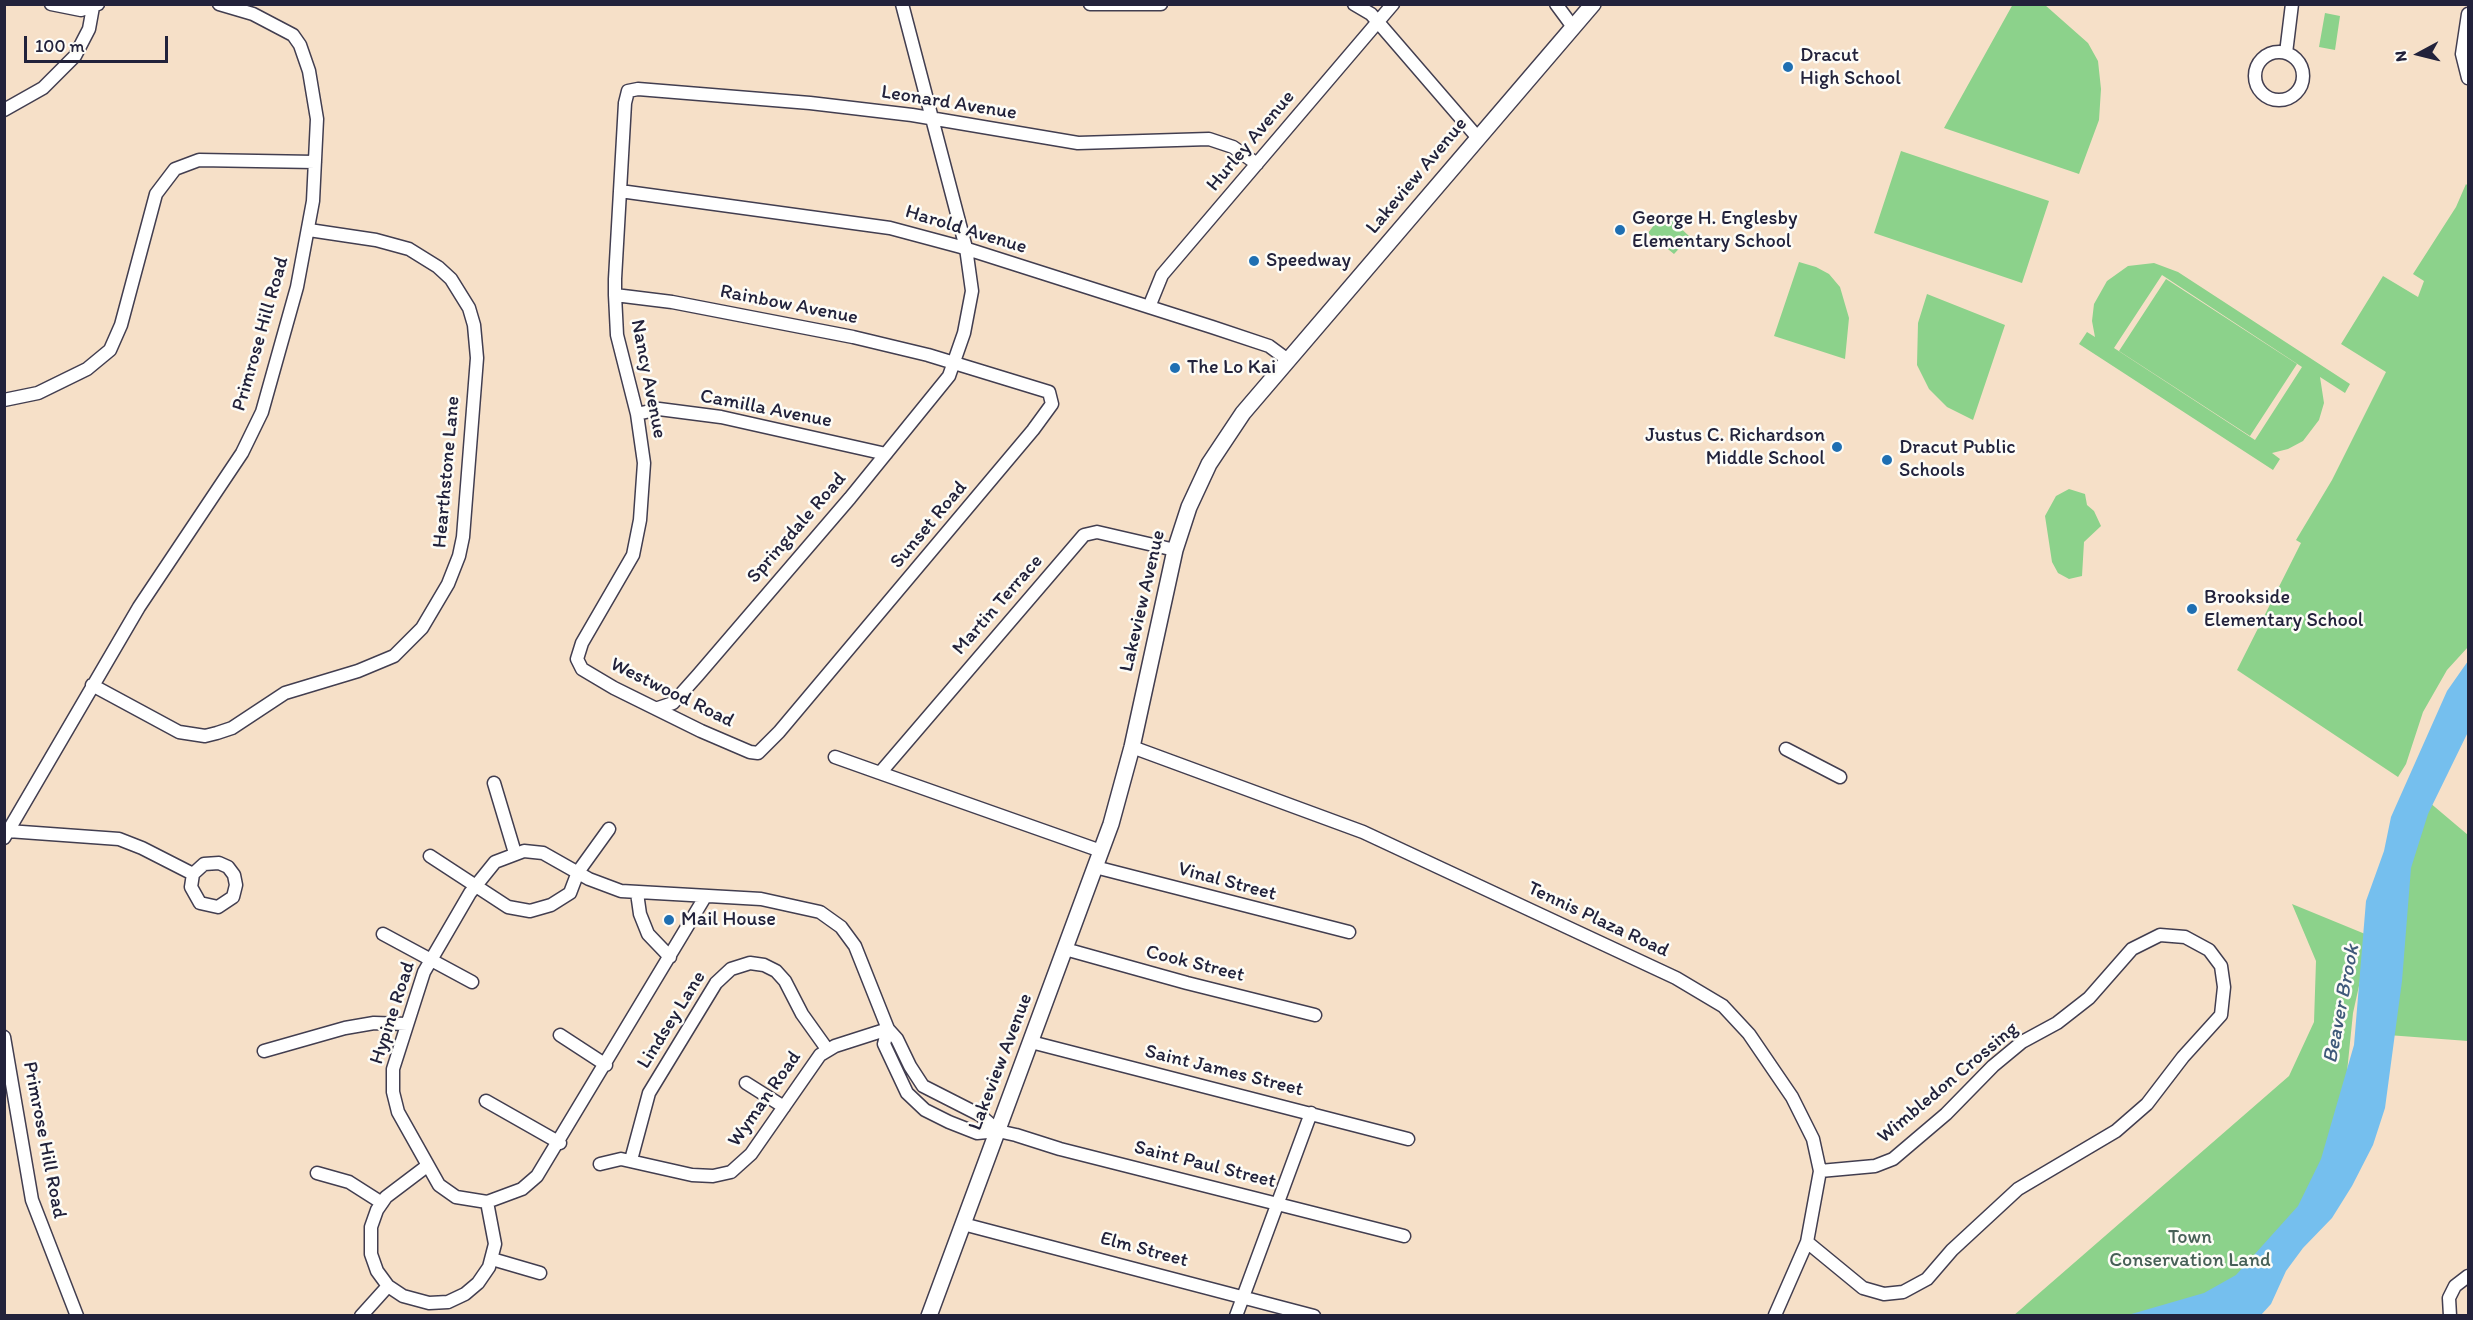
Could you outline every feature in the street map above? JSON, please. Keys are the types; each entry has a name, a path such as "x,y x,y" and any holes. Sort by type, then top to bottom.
{"main road":[{"name":"Lakeview Avenue","path":"929,1316 1101,851 1132,747 1175,550 1189,507 1215,454 1243,413 1593,4"}],"street":[{"path":"4,110 44,88 75,56 89,29 96,6 70,10 51,4"},
{"name":"Primrose Hill Road","path":"6,835 139,607 242,453 262,412 277,361 309,230 315,162 315,94 300,45 293,35 278,25 253,14 219,4"},
{"name":"Springdale Road","path":"658,708 673,703 699,675 886,454 949,376 954,362 964,333 972,291 966,248 902,4"},
{"path":"1090,4 1161,4"},
{"path":"1354,4 1365,9 1378,22 1478,138"},
{"name":"Hurley Avenue","path":"1149,307 1162,275 1393,4"},
{"path":"1556,4 1574,27"},
{"path":"2286,53 2292,4"},
{"path":"2469,14 2462,54 2469,78"},
{"name":"Leonard Avenue","path":"628,91 638,89 810,104 931,118 1052,141 1078,143 1209,139 1233,147 1257,164"},
{"name":"Nancy Avenue","path":"577,659 582,643 633,555 640,520 644,463 637,414 617,335 615,295 625,103 628,91"},
{"path":"4,400 38,393 58,384 87,369 110,350 121,325 156,194 175,169 199,160 315,162"},
{"name":"Harold Avenue","path":"620,191 890,228 966,248 1269,346 1288,360"},
{"name":"Hearthstone Lane","path":"92,685 179,732 205,736 218,734 232,728 285,693 358,671 394,656 422,628 448,584 459,556 463,537 477,358 474,324 469,308 451,279 431,262 409,249 376,240 309,230"},
{"name":"Rainbow Avenue","path":"615,295 779,322 954,362"},
{"name":"Sunset Road","path":"757,753 779,732 836,666 991,482 1052,404 1049,392 954,362"},
{"name":"Camilla Avenue","path":"637,414 659,409 721,417 886,454"},
{"name":"Martin Terrace","path":"880,773 1084,535 1097,532 1175,550"},
{"name":"Westwood Road","path":"577,659 582,669 701,731 757,753"},
{"name":"Tennis Plaza Road","path":"1132,747 1364,832 1707,994 1723,1006 1749,1034 1774,1069 1813,1139 1820,1171 1807,1242 1774,1315"},
{"path":"1786,749 1840,777"},
{"path":"835,758 1101,851"},
{"path":"494,783 515,853 533,851 543,853 610,888 637,893 761,899 820,912 841,927 855,946 888,1029 897,1039 923,1086 980,1115 998,1131"},
{"path":"430,856 508,907 530,911 551,905 570,893 578,872 609,829"},
{"path":"6,835 119,839 193,874"},
{"name":"Hypine Road","path":"487,1202 473,1202 448,1192 439,1185 398,1112 393,1092 393,1069 418,987 431,959 476,885 495,862 515,853"},
{"name":"Vinal Street","path":"1095,867 1349,932"},
{"path":"637,893 640,914 648,934 670,957"},
{"path":"427,1166 382,1203 371,1227 369,1245 377,1271 388,1286 411,1300 429,1304 448,1302 472,1289 484,1275 492,1259 494,1236 487,1202 512,1194 531,1183 543,1170 705,897"},
{"path":"383,934 472,981"},
{"name":"Wimbledon Crossing","path":"1807,1242 1863,1288 1884,1294 1903,1292 1927,1279 1952,1250 2018,1190 2116,1131 2147,1104 2183,1057 2221,1015 2224,987 2220,966 2209,950 2185,937 2160,935 2132,949 2089,998 2014,1048 1946,1114 1893,1158 1875,1166 1820,1171"},
{"name":"Cook Street","path":"1065,949 1315,1015"},
{"name":"Lindsey Lane","path":"631,1161 649,1093 716,984 730,969 743,964 757,964 776,971 785,981 802,1014 827,1049"},
{"path":"264,1051 345,1028 374,1023 406,1024"},
{"path":"888,1029 884,1044 907,1094 926,1110 977,1133 998,1131"},
{"name":"Wyman Road","path":"600,1164 621,1159 693,1175 713,1176 731,1172 745,1162 815,1061 827,1049 888,1029"},
{"path":"560,1035 606,1065"},
{"name":"Primrose Hill Road","path":"4,1036 9,1100 32,1200 77,1316"},
{"name":"Saint James Street","path":"1031,1042 1408,1139"},
{"path":"746,1083 783,1107"},
{"path":"486,1101 560,1143"},
{"path":"1236,1316 1311,1113"},
{"name":"Saint Paul Street","path":"998,1131 1404,1236"},
{"path":"317,1173 349,1182 382,1203"},
{"name":"Elm Street","path":"963,1224 1314,1316"},
{"path":"492,1259 540,1273"},
{"path":"2450,1316 2449,1298 2455,1286 2469,1276"},
{"path":"361,1316 388,1286"}],"green space":[{"path":"2013,4 2045,5 2088,43 2098,61 2101,89 2099,120 2079,174 1944,128"},
{"path":"2325,13 2340,16 2335,50 2319,47"},
{"path":"1901,151 2049,201 2022,283 1874,233"},
{"path":"2466,184 2468,186 2468,647 2447,670 2423,712 2406,764 2398,777 2237,670 2301,543 2296,540 2332,480 2386,372 2341,344 2383,276 2418,297 2424,281 2413,274 2456,207"},
{"path":"1661,216 1672,220 1690,237 1674,254 1648,233"},
{"path":"1799,262 1829,274 1840,287 1849,318 1845,359 1774,336"},
{"path":"2154,263 2178,272 2350,384 2345,393 2320,377 2324,403 2319,420 2303,441 2288,449 2272,453 2280,459 2273,470 2079,344 2087,332 2095,337 2092,321 2094,304 2107,281 2128,266","holes":["2162,275 2302,367 2255,440 2114,348"]},
{"path":"2166,279 2297,364 2250,436 2119,351"},
{"path":"1927,294 2005,325 1973,420 1947,407 1929,389 1917,365 1918,323"},
{"path":"2069,489 2085,494 2087,505 2094,511 2101,526 2084,542 2082,576 2069,579 2058,573 2052,562 2045,516 2056,496"},
{"path":"2416,791 2468,835 2468,1041 2361,1033"},
{"name":"Town Conservation Land","path":"2292,904 2370,936 2353,1013 2340,1141 2295,1231 2218,1315 2013,1316 2289,1076 2314,1022 2316,961"}],"water":[{"path":"2468,661 2468,732 2428,814 2411,868 2402,981 2385,1108 2373,1145 2352,1186 2332,1218 2303,1248 2286,1271 2271,1304 2261,1315 2128,1315 2204,1293 2236,1275 2298,1206 2321,1159 2354,1045 2366,901 2384,851 2391,817 2447,691"}],"place":[{"name":"Dracut High School","path":"1788,67"},
{"name":"George H. Englesby Elementary School","path":"1620,230"},
{"name":"Speedway","path":"1254,261"},
{"name":"The Lo Kai","path":"1175,368"},
{"name":"Justus C. Richardson Middle School","path":"1837,447"},
{"name":"Dracut Public Schools","path":"1887,460"},
{"name":"Brookside Elementary School","path":"2192,609"},
{"name":"Mail House","path":"669,920"}],"water label":[{"name":"Beaver Brook","path":"2342,1004"}]}
